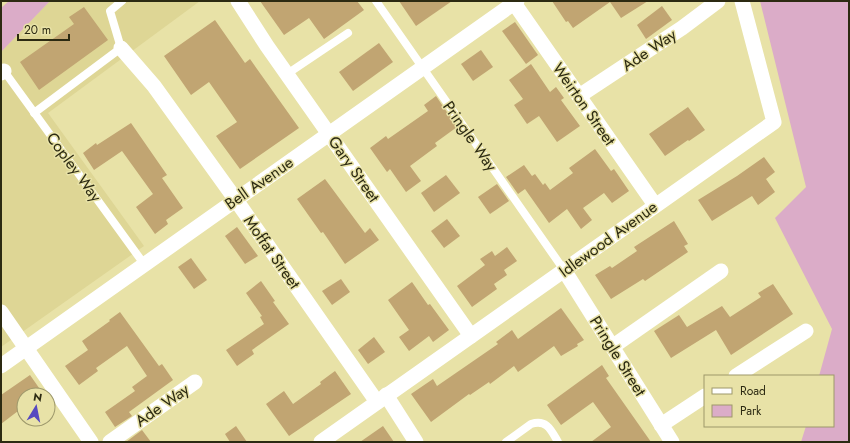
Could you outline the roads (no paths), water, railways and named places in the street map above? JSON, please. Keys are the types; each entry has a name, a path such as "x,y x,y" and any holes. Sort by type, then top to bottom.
{"street":[{"name":"Gary Street","path":"238,1 267,46 471,336"},
{"name":"Ade Way","path":"579,96 682,28 718,1"},
{"name":"Idlewood Avenue","path":"321,442 774,122 742,1"},
{"name":"Bell Avenue","path":"1,366 514,2"},
{"name":"Weirton Street","path":"514,2 655,205"},
{"name":"Moffat Street","path":"121,48 154,86 382,399 416,442"},
{"name":"Pringle Street","path":"564,270 672,442"},
{"path":"612,347 722,271"},
{"path":"1,312 91,442"},
{"path":"738,375 806,331"},
{"name":"Ade Way","path":"110,442 195,382"},
{"path":"661,425 704,397"}],"lane":[{"path":"34,113 121,48 110,11 122,1"},
{"name":"Pringle Way","path":"376,1 564,270"},
{"path":"287,74 348,33"},
{"name":"Copley Way","path":"2,72 34,113 144,264"},
{"path":"506,442 535,422 545,424 558,442"}]}
